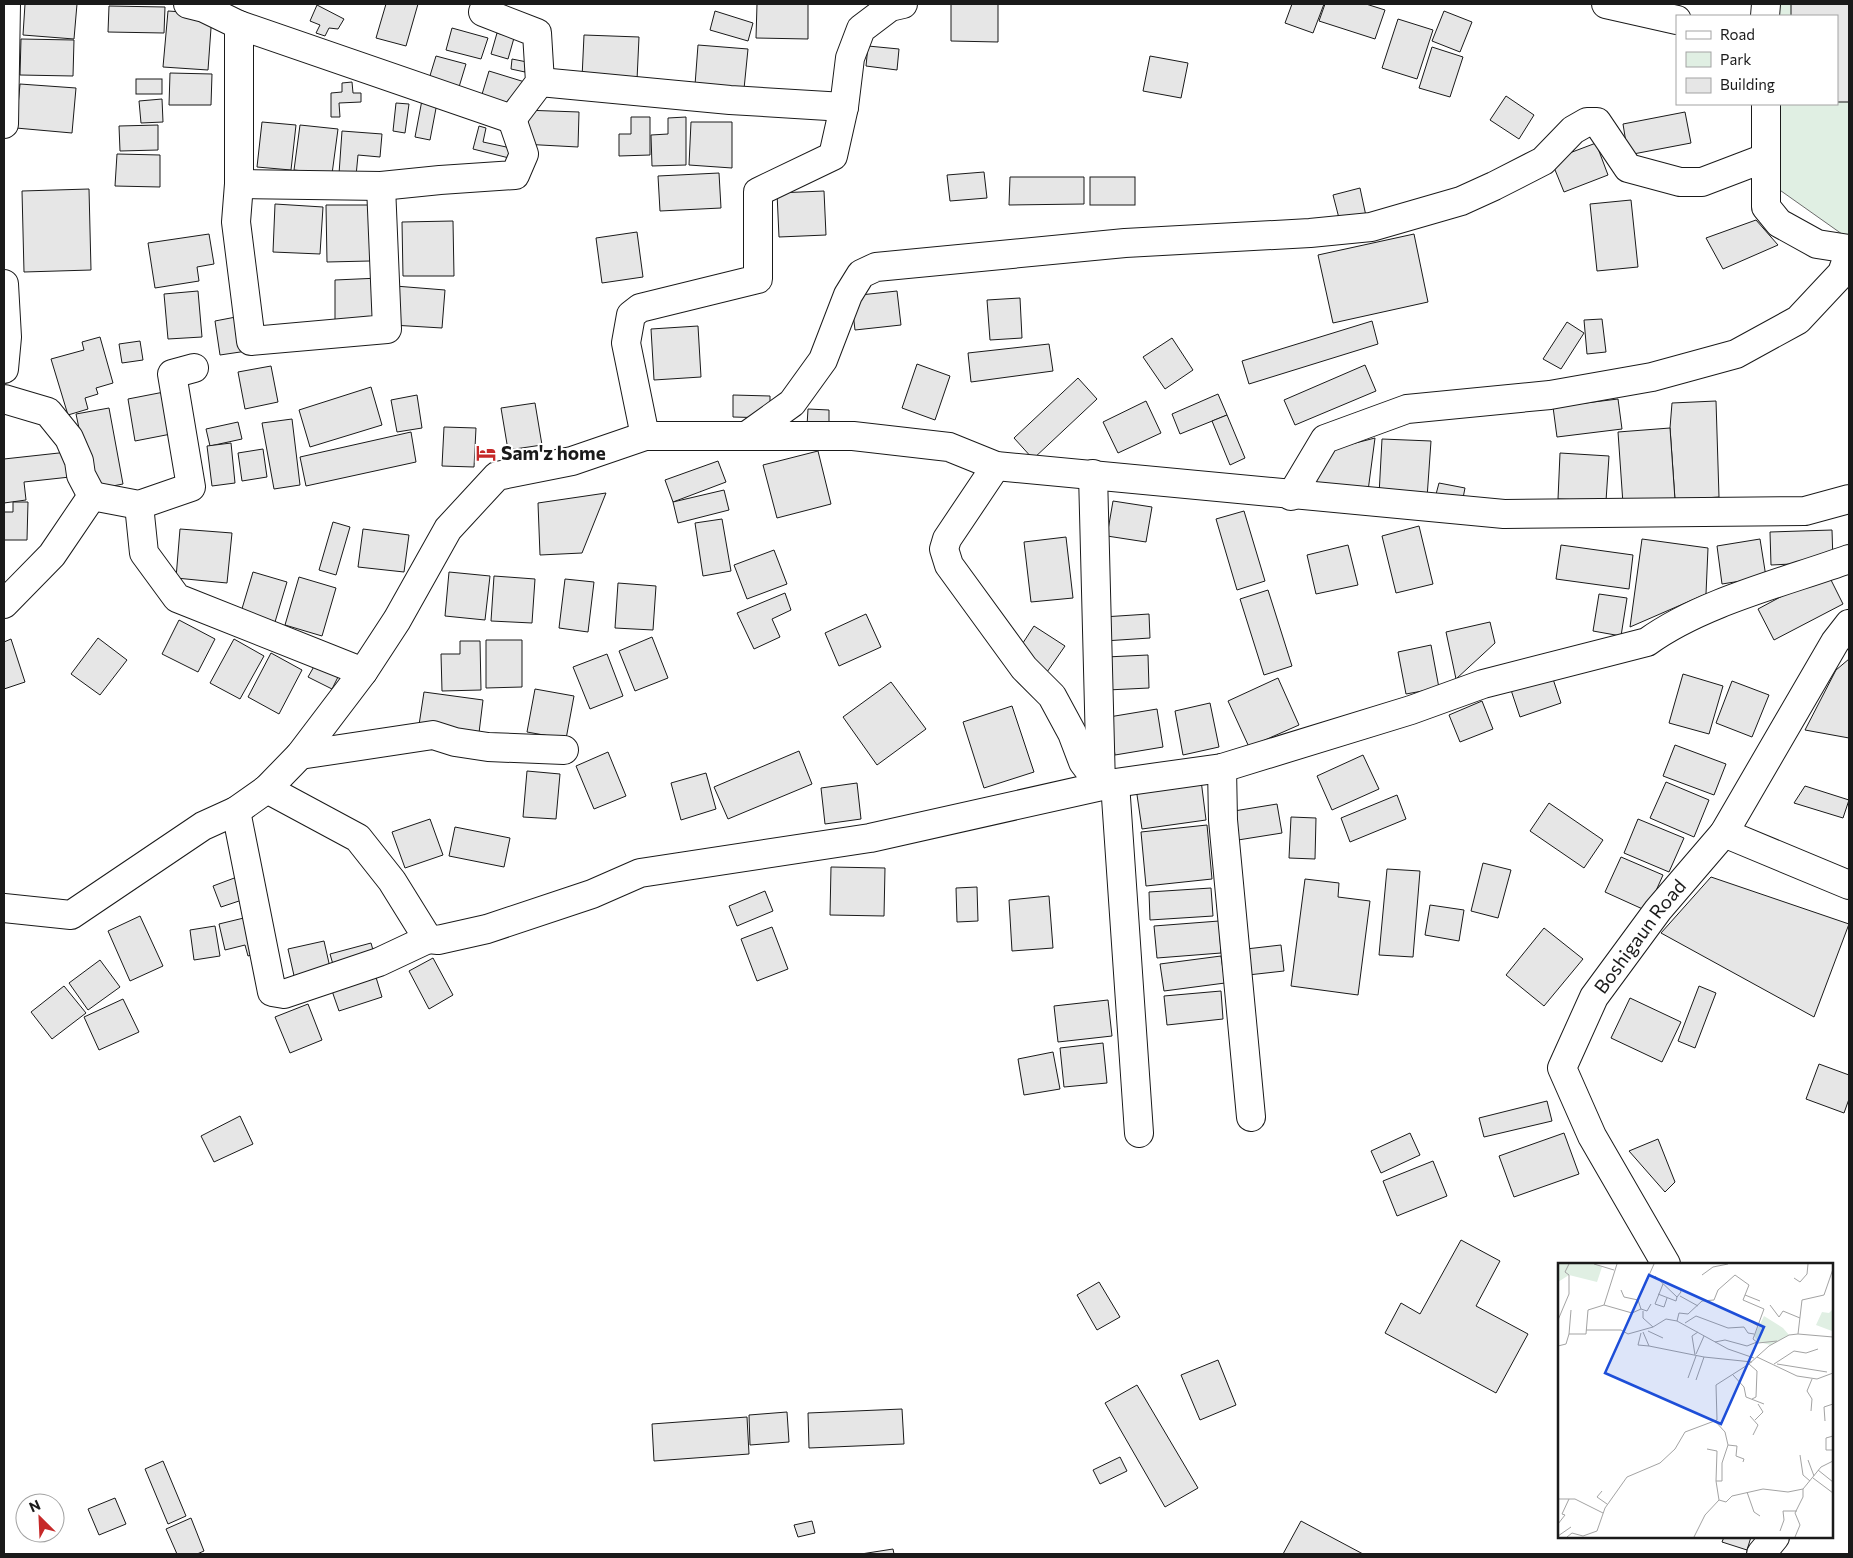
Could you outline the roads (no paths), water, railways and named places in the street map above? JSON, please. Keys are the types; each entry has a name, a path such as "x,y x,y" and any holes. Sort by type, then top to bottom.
{"street":[{"path":"4,124 6,4"},
{"path":"188,4 204,8 239,25 512,120"},
{"path":"486,4 483,12 537,33 540,82 512,120"},
{"path":"646,436 626,343 631,315 640,308 758,278 758,192 833,156 844,107 850,58 861,29 890,7 903,4"},
{"path":"1606,4 1676,20"},
{"path":"239,25 239,184 236,222 251,340 387,329 381,186"},
{"path":"540,82 730,100 844,107"},
{"path":"1766,105 1766,207 1779,223 1817,244 1849,249"},
{"path":"239,184 381,186 515,175 524,154 512,120"},
{"path":"749,434 792,403 823,360 848,295 861,274 876,268 1124,243 1310,233 1371,227 1461,201 1494,186 1543,161 1573,130 1587,122 1597,122 1628,168 1680,182 1702,182 1765,158"},
{"path":"1291,496 1325,439 1407,409 1550,395 1652,377 1736,354 1798,320 1842,273 1849,253"},
{"path":"4,284 7,338 4,369"},
{"path":"92,496 139,505 192,487 172,374 194,368"},
{"path":"4,400 48,412 69,438 79,461 81,475 92,496"},
{"path":"4,908 71,915 203,826 236,811 267,789 300,754 363,672 397,620 448,529 497,476 572,461 646,436 749,434 853,436 949,447 996,466 1093,474 1291,496 1504,514 1805,511 1849,499"},
{"path":"996,466 947,538 944,549 949,565 1024,668 1052,696 1072,732 1083,762 1108,784"},
{"path":"1093,474 1108,784 1139,1133"},
{"path":"4,604 52,555 92,496"},
{"path":"139,505 144,553 177,598 363,672"},
{"path":"236,811 272,992 284,994 379,962 428,939 438,940 487,929 592,894 640,873 870,838 1108,784 1222,768 1411,710 1483,684 1647,642 1668,626 1707,609 1849,559"},
{"name":"Boshigaun Road","path":"1665,1263 1592,1136 1562,1068 1594,997 1658,910 1724,833 1835,642 1849,624"},
{"path":"300,754 432,735 455,742 488,748 564,750"},
{"path":"1222,768 1223,820 1251,1117"},
{"path":"267,789 358,838 392,881 428,939"},
{"path":"1724,833 1849,885"},
{"path":"1761,1554 1774,1538"}],"place":[{"name":"Sam'z home","path":"486,453"}]}
